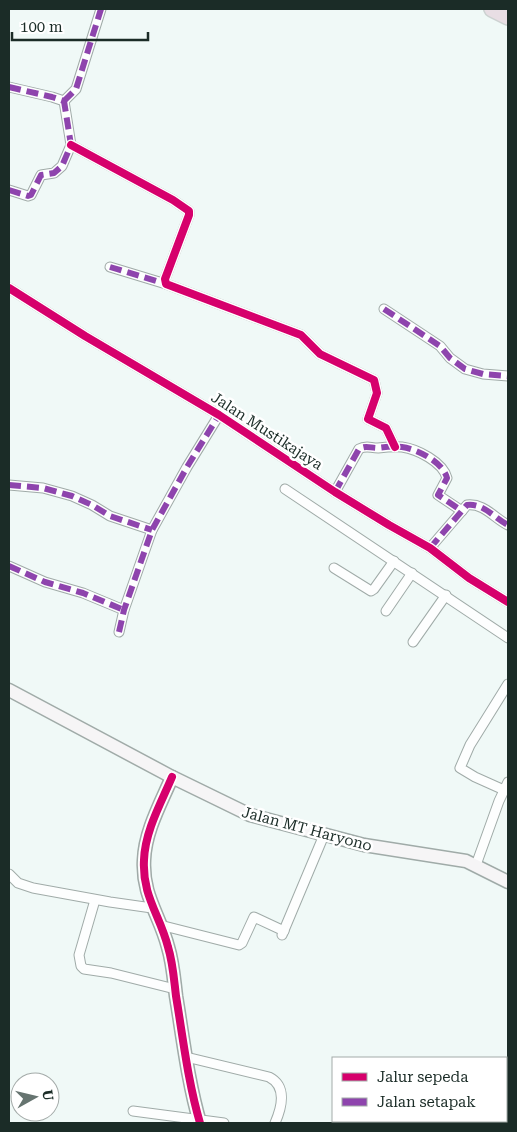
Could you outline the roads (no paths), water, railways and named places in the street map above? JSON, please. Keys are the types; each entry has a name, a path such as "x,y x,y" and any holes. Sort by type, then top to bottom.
{"highway":[{"path":"492,9 508,17"}],"main road":[{"name":"Jalan MT Haryono","path":"9,690 172,777 250,816 364,845 466,861 508,882"},
{"path":"172,777 150,828 146,845 144,872 152,908 168,947 186,1057 200,1122"}],"street":[{"path":"64,101 76,90 101,9"},
{"path":"9,87 64,101"},
{"path":"9,190 28,196 31,195 41,176 54,173 62,166 71,145 64,101"},
{"path":"71,145 173,200 189,211 165,279 166,284"},
{"path":"110,267 166,284 301,335 320,354 374,380 377,393 368,419 386,428 395,446"},
{"name":"Jalan Mustikajaya","path":"9,288 85,336 220,415 335,492 430,548 469,578 508,602"},
{"path":"384,308 440,346 450,358 465,369 483,374 508,376"},
{"path":"119,632 124,610 152,530 182,476 220,415"},
{"path":"335,492 359,449 366,446 376,448 404,447 432,460 443,470 447,478 438,495 462,511"},
{"path":"9,485 31,486 72,496 110,516 152,530"},
{"path":"285,489 394,560 508,638"},
{"path":"430,548 467,506 479,506 508,525"},
{"path":"334,568 371,591 394,560"},
{"path":"9,566 45,582 124,610"},
{"path":"386,611 412,573"},
{"path":"413,642 446,595"},
{"path":"476,865 482,844 506,786 460,768 470,745 508,684"},
{"path":"160,925 239,945 242,943 254,917 283,933 324,835"},
{"path":"9,874 18,883 33,888 95,900 152,908"},
{"path":"95,900 79,955 80,966 84,969 111,973 175,990"},
{"path":"186,1057 274,1080 281,1090 275,1123"},
{"path":"133,1111 200,1122 224,1123"}]}
